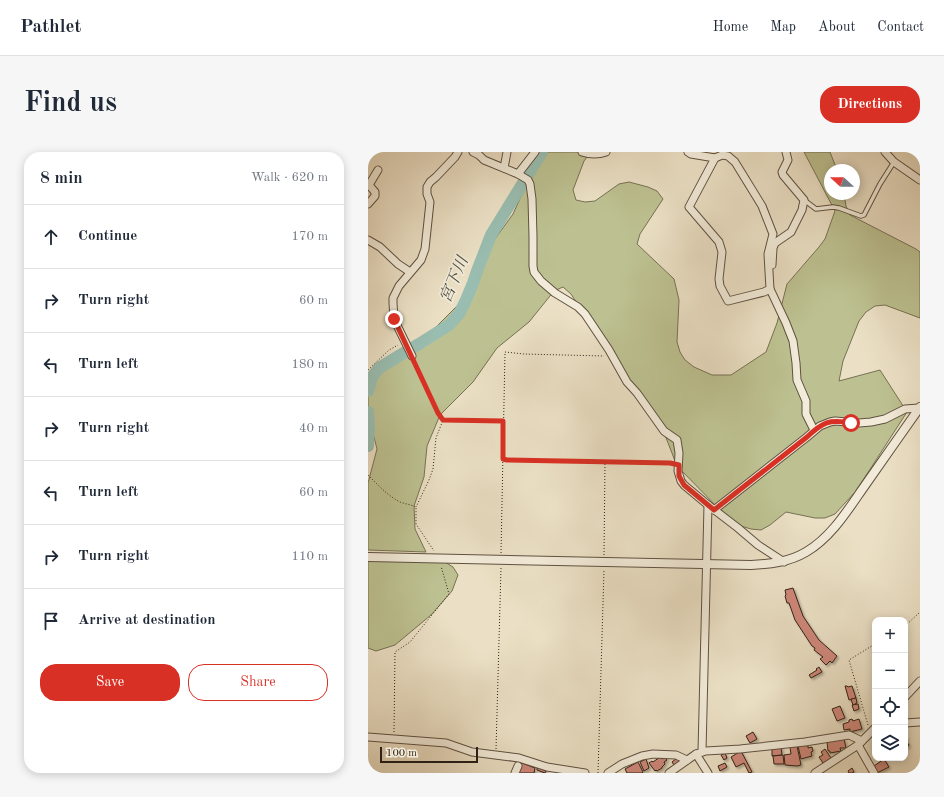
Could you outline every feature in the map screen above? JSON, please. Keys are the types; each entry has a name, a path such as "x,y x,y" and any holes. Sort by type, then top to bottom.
{"street":[{"path":"412,356 394,319 394,298 399,286 421,260 425,249 430,202 426,194 427,187 458,152"},
{"path":"473,152 484,160 528,180 532,199 534,272 541,281 555,293 578,307 585,314 613,356 627,382 637,393 664,431 677,440 679,453 679,476 684,485 758,545 784,562"},
{"path":"504,168 507,152"},
{"path":"519,175 535,152"},
{"path":"582,152 597,155 606,152"},
{"path":"688,152 691,154 715,158"},
{"path":"768,268 772,265 775,243 791,232 802,210 804,200 783,175 782,172 788,160 786,152"},
{"path":"885,152 894,162 919,177"},
{"path":"770,289 764,292 728,300 720,286 719,279 722,252 719,242 689,207 715,158 722,153 735,162 762,206 773,234 768,254 770,289 793,341 797,380 806,402 806,414 814,430"},
{"path":"368,204 375,196 375,192 369,185 378,170"},
{"path":"368,240 380,247 398,264 410,272"},
{"path":"708,773 699,753 706,564 711,507 820,426 835,421 860,423 871,422 885,419 905,410 920,408"},
{"path":"368,557 759,565 784,562 807,552 829,534 920,408"},
{"path":"908,694 920,681"},
{"path":"908,723 920,722"},
{"path":"815,773 860,743 872,732"},
{"path":"669,773 699,753 805,742 849,735 860,743 874,773"},
{"path":"368,737 446,743 472,752 519,758 547,767 585,773"},
{"path":"608,773 622,764 642,756 653,754 676,755 687,760"}],"lane":[{"path":"804,200 816,209 833,207 862,216 864,215 880,184 894,162"}],"path":[{"path":"368,370 389,350 406,343"},
{"path":"496,755 505,352 524,354 613,356"},
{"path":"412,356 438,413 443,420"},
{"path":"443,420 503,421"},
{"path":"394,738 395,652 410,642 449,594 439,559 416,524 416,507 433,469 436,438 443,420"},
{"path":"503,459 670,463 679,465"},
{"path":"598,773 604,562 605,462"},
{"path":"368,475 399,502 416,507"},
{"path":"908,623 920,612"},
{"path":"872,646 850,660 872,728"}],"green space":[{"path":"541,152 591,152 584,161 573,190 576,200 585,202 595,201 619,184 629,182 657,191 663,199 640,234 637,244 674,279 679,300 677,342 680,352 685,360 694,367 712,375 731,375 766,352 777,323 787,284 825,239 835,211 829,200 845,200 850,215 920,252 920,318 885,305 875,306 866,312 859,321 843,361 839,381 880,370 907,412 856,491 835,514 825,518 815,518 786,512 770,525 761,530 741,526 725,515 677,466 663,430 650,415 571,294 563,287 554,291 529,322 497,348 473,382 440,415 427,446 424,477 414,506 415,529 426,552 368,550 368,483 377,449 368,414 368,383 385,364 436,327 458,305 474,284 487,250 513,214"},
{"path":"804,152 830,152 835,164 824,164 824,190"},
{"path":"368,561 445,562 453,567 458,575 452,591 431,615 395,645 376,651 368,648"}],"building":[{"path":"793,588 803,616 819,640 837,656 832,663 830,661 826,665 820,659 823,657 814,650 815,648 812,646 795,620 785,596 785,590"},
{"path":"819,667 822,672 811,678 809,675"},
{"path":"845,686 852,686 856,698 849,700"},
{"path":"856,698 857,703 853,705 851,699"},
{"path":"858,704 859,709 854,711 852,705"},
{"path":"840,706 845,718 837,721 832,709"},
{"path":"852,719 853,721 859,719 862,729 850,732 850,729 844,730 843,724"},
{"path":"753,732 757,739 750,743 746,736"},
{"path":"844,739 846,748 840,748 841,751 830,753 830,751 828,751 827,742"},
{"path":"804,744 805,746 808,745 808,748 812,747 812,756 801,759 798,746"},
{"path":"797,746 801,765 785,765 784,755 791,754 790,747"},
{"path":"781,747 782,755 772,756 772,748"},
{"path":"825,749 831,758 823,763 819,757 823,755 821,752"},
{"path":"741,751 752,772 749,773 744,763 736,767 731,757"},
{"path":"725,753 727,758 724,760 721,755"},
{"path":"783,755 784,764 774,764 773,756"},
{"path":"660,757 662,759 665,757 667,760 664,762 665,764 662,768 655,771 649,763"},
{"path":"677,758 680,761 674,765 672,762"},
{"path":"646,759 649,768 644,771 640,762"},
{"path":"881,761 885,761 889,767 877,773 874,766"},
{"path":"638,762 643,772 642,773 627,773 625,769"},
{"path":"522,763 535,768 534,773 518,773"},
{"path":"725,763 727,767 720,771 718,766"},
{"path":"537,767 546,771 545,773 537,770"},
{"path":"852,768 854,772 849,773 848,771"}],"waterway":[{"name":"宮下川","path":"368,391 372,377 379,368 449,325 459,314 473,283 491,235 542,152"},
{"name":"宮下川","path":"368,412 368,446"}],"route":[{"path":"394,319 438,413 443,420 503,421 503,459 670,463 679,465 679,476 684,485 714,510 717,506 820,426 825,423 835,421 851,423"}]}
